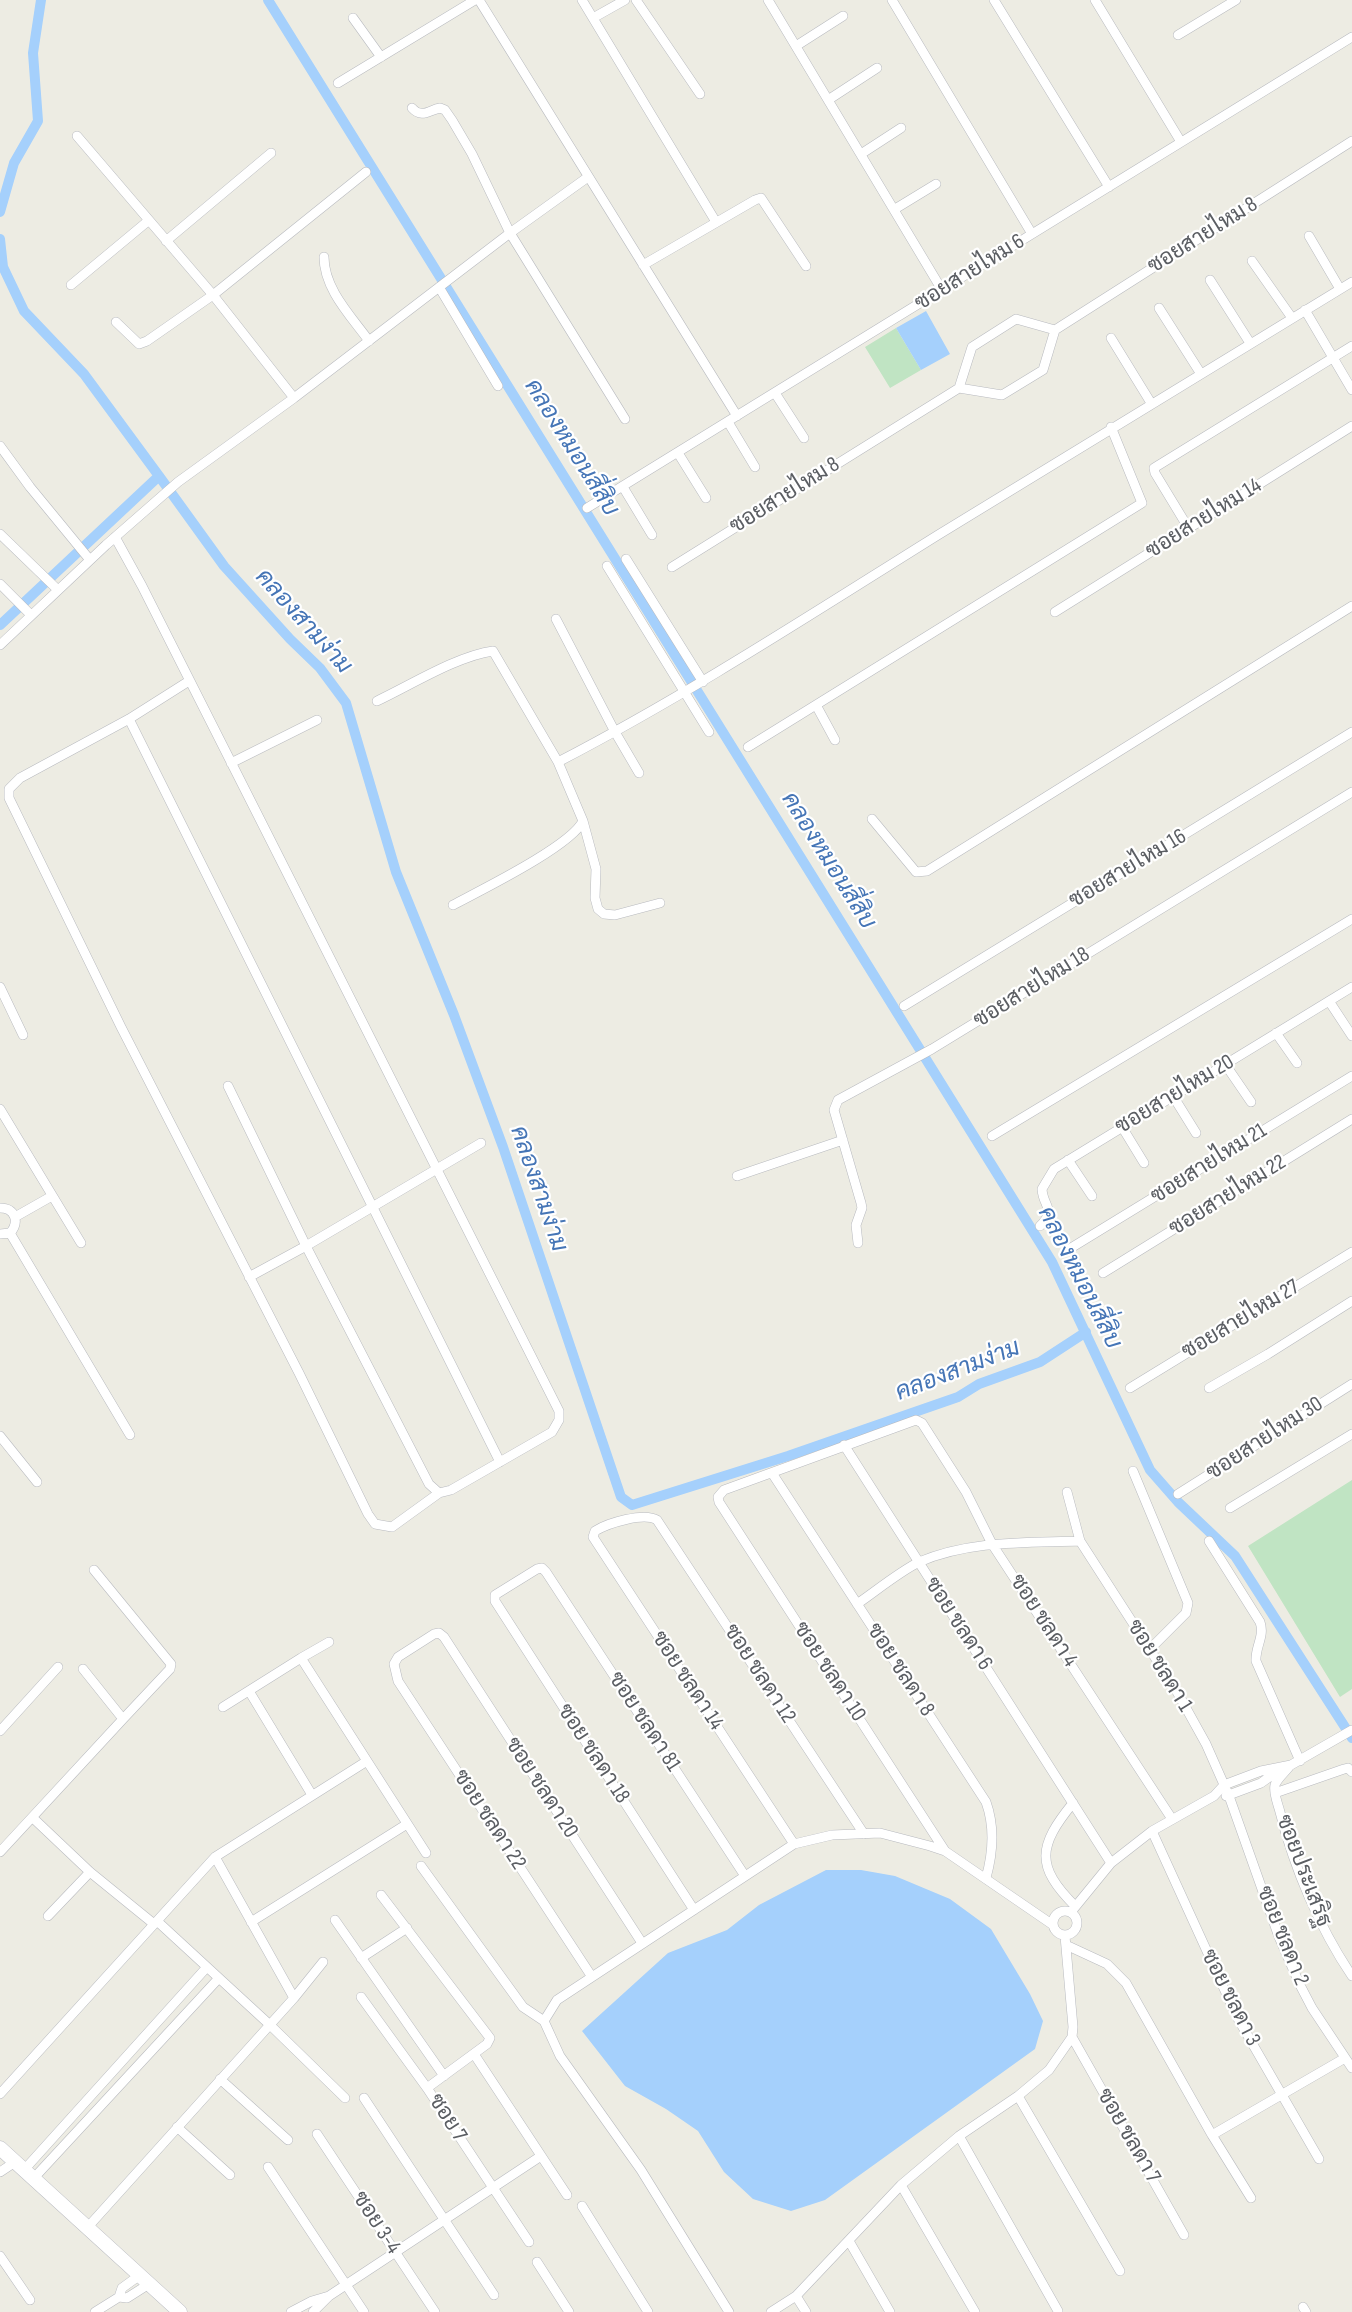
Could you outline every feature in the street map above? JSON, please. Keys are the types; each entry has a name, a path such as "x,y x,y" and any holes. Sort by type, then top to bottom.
{"street":[{"path":"338,83 479,0 643,265 733,419 755,467"},
{"path":"582,0 716,222"},
{"path":"593,18 625,0"},
{"path":"636,0 699,94"},
{"path":"768,0 942,290"},
{"path":"892,0 1032,234"},
{"path":"994,0 1109,187"},
{"path":"1095,0 1181,142"},
{"path":"1178,35 1236,0"},
{"path":"796,46 843,16"},
{"path":"353,18 381,57"},
{"name":"ซอยสายไหม 6","path":"587,508 1352,37"},
{"path":"828,100 877,68"},
{"path":"412,108 419,114 440,108 445,110 472,154 510,233 625,420"},
{"path":"861,154 901,128"},
{"path":"77,136 213,295 294,398"},
{"name":"ซอยสายไหม 8","path":"1055,330 1352,141"},
{"path":"166,241 271,153"},
{"path":"116,322 134,342 143,343 213,295 366,172"},
{"path":"0,645 88,557 115,537 178,482 294,398 510,233 588,177"},
{"path":"895,210 936,184"},
{"path":"643,265 761,198 806,266"},
{"path":"71,285 148,221"},
{"path":"1309,236 1340,289"},
{"path":"324,257 324,269 333,288 369,341"},
{"path":"1252,261 1292,318"},
{"path":"1210,280 1250,343"},
{"path":"558,762 686,693 1111,427 1352,282"},
{"path":"441,286 498,386"},
{"path":"1159,308 1201,374"},
{"path":"1305,310 1352,390"},
{"path":"1016,319 1055,330 1043,369 1002,395 959,388 972,347 1016,319"},
{"path":"1111,338 1151,403"},
{"path":"1189,529 1154,468 1352,346"},
{"name":"ซอยสายไหม 8","path":"672,567 959,388"},
{"path":"775,393 804,438"},
{"name":"ซอยสายไหม 14","path":"1055,612 1352,426"},
{"path":"748,747 1142,503 1111,427"},
{"path":"0,446 30,488 88,557"},
{"path":"678,453 706,498"},
{"path":"623,487 652,535"},
{"path":"0,534 56,589"},
{"path":"115,537 189,681 231,763 559,1411 560,1420 552,1432 451,1490 440,1493 392,1527 375,1524 356,1492 126,1037 9,798 9,789 20,778 129,719 189,681"},
{"path":"626,559 701,683"},
{"path":"607,566 710,732"},
{"path":"0,584 30,614"},
{"path":"872,819 916,872 927,871 1352,606"},
{"path":"556,620 639,773"},
{"path":"377,701 454,663 482,652 493,651 558,762 583,821 596,869 595,898 598,909 604,914 615,915 660,903"},
{"path":"816,705 835,740"},
{"path":"129,719 500,1462"},
{"path":"231,763 317,720"},
{"name":"ซอยสายไหม 16","path":"904,1006 1352,732"},
{"name":"ซอยสายไหม 18","path":"858,1244 856,1225 862,1208 834,1110 836,1102 932,1049 1352,792"},
{"path":"453,905 535,860 579,829 583,821"},
{"path":"992,1136 1352,919"},
{"path":"0,987 23,1035"},
{"name":"ซอยสายไหม 20","path":"1040,1226 1050,1213 1042,1192 1043,1185 1053,1169 1352,987"},
{"path":"1329,1000 1352,1036"},
{"path":"1276,1033 1297,1063"},
{"path":"1225,1064 1251,1102"},
{"name":"ซอยสายไหม 21","path":"1066,1251 1352,1076"},
{"path":"228,1086 306,1246 429,1484 440,1493"},
{"path":"1173,1096 1196,1132"},
{"path":"0,1108 81,1243"},
{"name":"ซอยสายไหม 22","path":"1103,1273 1352,1119"},
{"path":"1122,1127 1144,1163"},
{"path":"737,1176 843,1140"},
{"path":"249,1277 481,1143"},
{"path":"1068,1160 1092,1196"},
{"path":"15,1217 52,1196"},
{"path":"0,1208 9,1210 15,1217 15,1226 5,1234 130,1435"},
{"name":"ซอยสายไหม 27","path":"1130,1388 1352,1252"},
{"path":"1209,1388 1352,1301"},
{"name":"ซอยสายไหม 30","path":"1178,1494 1352,1384"},
{"name":"ซอย ชลดา 4","path":"844,1445 919,1420 966,1492 992,1544 1172,1819"},
{"path":"1230,1508 1352,1434"},
{"path":"1,1439 37,1482"},
{"path":"772,1473 844,1445"},
{"name":"ซอย ชลดา 6","path":"844,1445 1112,1863"},
{"path":"1133,1471 1188,1603 1186,1613 1150,1649"},
{"name":"ซอย ชลดา 10","path":"772,1473 720,1492 719,1502 945,1851"},
{"name":"ซอย ชลดา 8","path":"772,1473 986,1802 992,1816 992,1857 986,1878"},
{"name":"ซอย ชลดา 1","path":"1067,1492 1080,1541 1150,1649 1206,1744 1229,1796"},
{"name":"ซอย ชลดา 14","path":"652,1517 645,1516 608,1524 595,1531 593,1537 794,1844"},
{"name":"ซอย ชลดา 12","path":"652,1517 657,1520 864,1834"},
{"path":"858,1604 918,1563 961,1549 992,1544 1080,1541"},
{"path":"1209,1541 1260,1622 1262,1635 1256,1661 1291,1765"},
{"name":"ซอย ชลดา 18","path":"542,1568 493,1598 694,1910"},
{"name":"ซอย ชลดา 81","path":"542,1568 745,1876"},
{"path":"0,1852 170,1669 171,1664 94,1570"},
{"name":"ซอย ชลดา 22","path":"439,1633 395,1660 395,1673 398,1681 592,1977"},
{"name":"ซอย ชลดา 20","path":"439,1633 642,1943"},
{"path":"223,1707 329,1642"},
{"path":"301,1658 426,1853"},
{"path":"0,1731 58,1667"},
{"path":"83,1669 123,1719"},
{"path":"249,1691 312,1796"},
{"path":"1214,1796 1229,1796 1271,1778 1352,1730"},
{"path":"0,2094 215,1857 367,1761"},
{"path":"1053,1925 1053,1920 1060,1912 1073,1909 1112,1863 1152,1831 1214,1796 1224,1785 1261,1771 1291,1765"},
{"name":"ซอยประเสริฐ","path":"1291,1765 1275,1784 1275,1793 1288,1842 1337,1955 1352,1976"},
{"path":"1275,1793 1344,1769 1348,1768 1352,1772"},
{"name":"ซอย ชลดา 2","path":"1229,1796 1287,1957 1312,2008 1352,2068"},
{"path":"1066,1940 1077,1926 1075,1915 1046,1867 1046,1851 1049,1837 1058,1821 1073,1803"},
{"path":"33,1818 90,1872 156,1923 207,1967 345,2098"},
{"path":"251,1922 407,1824"},
{"name":"ซอย ชลดา 3","path":"1152,1831 1237,2017 1319,2159"},
{"path":"544,2021 557,2000 794,1844 832,1835 880,1833 945,1851 1053,1925 1057,1933 1066,1940 1107,1964 1126,1983 1212,2135 1251,2198"},
{"path":"215,1857 294,1998"},
{"path":"421,1866 523,2007 544,2021 560,2056 641,2170 729,2312"},
{"path":"48,1916 90,1872"},
{"path":"381,1895 490,2038 487,2044 427,2088"},
{"path":"335,1920 444,2076"},
{"path":"361,1958 406,1928"},
{"path":"771,2312 796,2296 901,2186 959,2136 1018,2096 1049,2070 1072,2037 1073,2020 1066,1940"},
{"path":"87,2228 294,1998 323,1962"},
{"path":"24,2170 207,1967"},
{"path":"0,2172 24,2170 54,2156 219,1978"},
{"name":"ซอย 7","path":"361,1997 427,2088 529,2242"},
{"name":"ซอย ชลดา 7","path":"1072,2037 1184,2235"},
{"path":"474,2054 567,2194"},
{"path":"1212,2135 1345,2058"},
{"path":"118,2065 129,2075"},
{"path":"220,2079 288,2140"},
{"path":"1018,2096 1120,2271"},
{"path":"364,2098 494,2295"},
{"path":"177,2127 230,2175"},
{"name":"ซอย 3-4","path":"317,2134 435,2312"},
{"path":"959,2136 1058,2311"},
{"path":"44,2147 54,2156"},
{"path":"0,2148 180,2312"},
{"path":"313,2312 329,2296 446,2221 541,2156"},
{"path":"268,2167 364,2312"},
{"path":"901,2186 975,2312"},
{"path":"582,2206 648,2312"},
{"path":"849,2241 890,2312"},
{"path":"0,2256 30,2300"},
{"path":"537,2262 569,2312"},
{"path":"95,2312 119,2297 122,2288 145,2279"},
{"path":"291,2312 312,2301 329,2296"},
{"path":"796,2296 806,2312"}],"green space":[{"path":"896,328 921,370 890,388 865,347"},
{"path":"1352,1480 1352,1689 1340,1697 1248,1546"}],"water":[{"path":"926,311 950,354 921,370 896,328"},
{"path":"826,1870 861,1870 895,1876 950,1899 991,1929 1030,1994 1043,2021 1035,2049 825,2200 791,2211 753,2199 724,2172 698,2131 666,2109 625,2086 582,2031 668,1953 727,1930 759,1905"}],"waterway":[{"name":"คลองสามง่าม","path":"0,212 14,163 38,121 33,53 41,0"},
{"name":"คลองหมอนสี่สิบ","path":"268,0 1052,1262 1150,1470 1178,1502 1235,1556 1352,1738"},
{"name":"คลองสามง่าม","path":"0,239 3,267 24,311 84,374 159,476 0,625"},
{"name":"คลองสามง่าม","path":"159,476 224,566 290,639 320,668 346,703 396,872 454,1015 503,1147 621,1497 632,1505 788,1456 958,1397 979,1384 1040,1362 1086,1332"}]}
